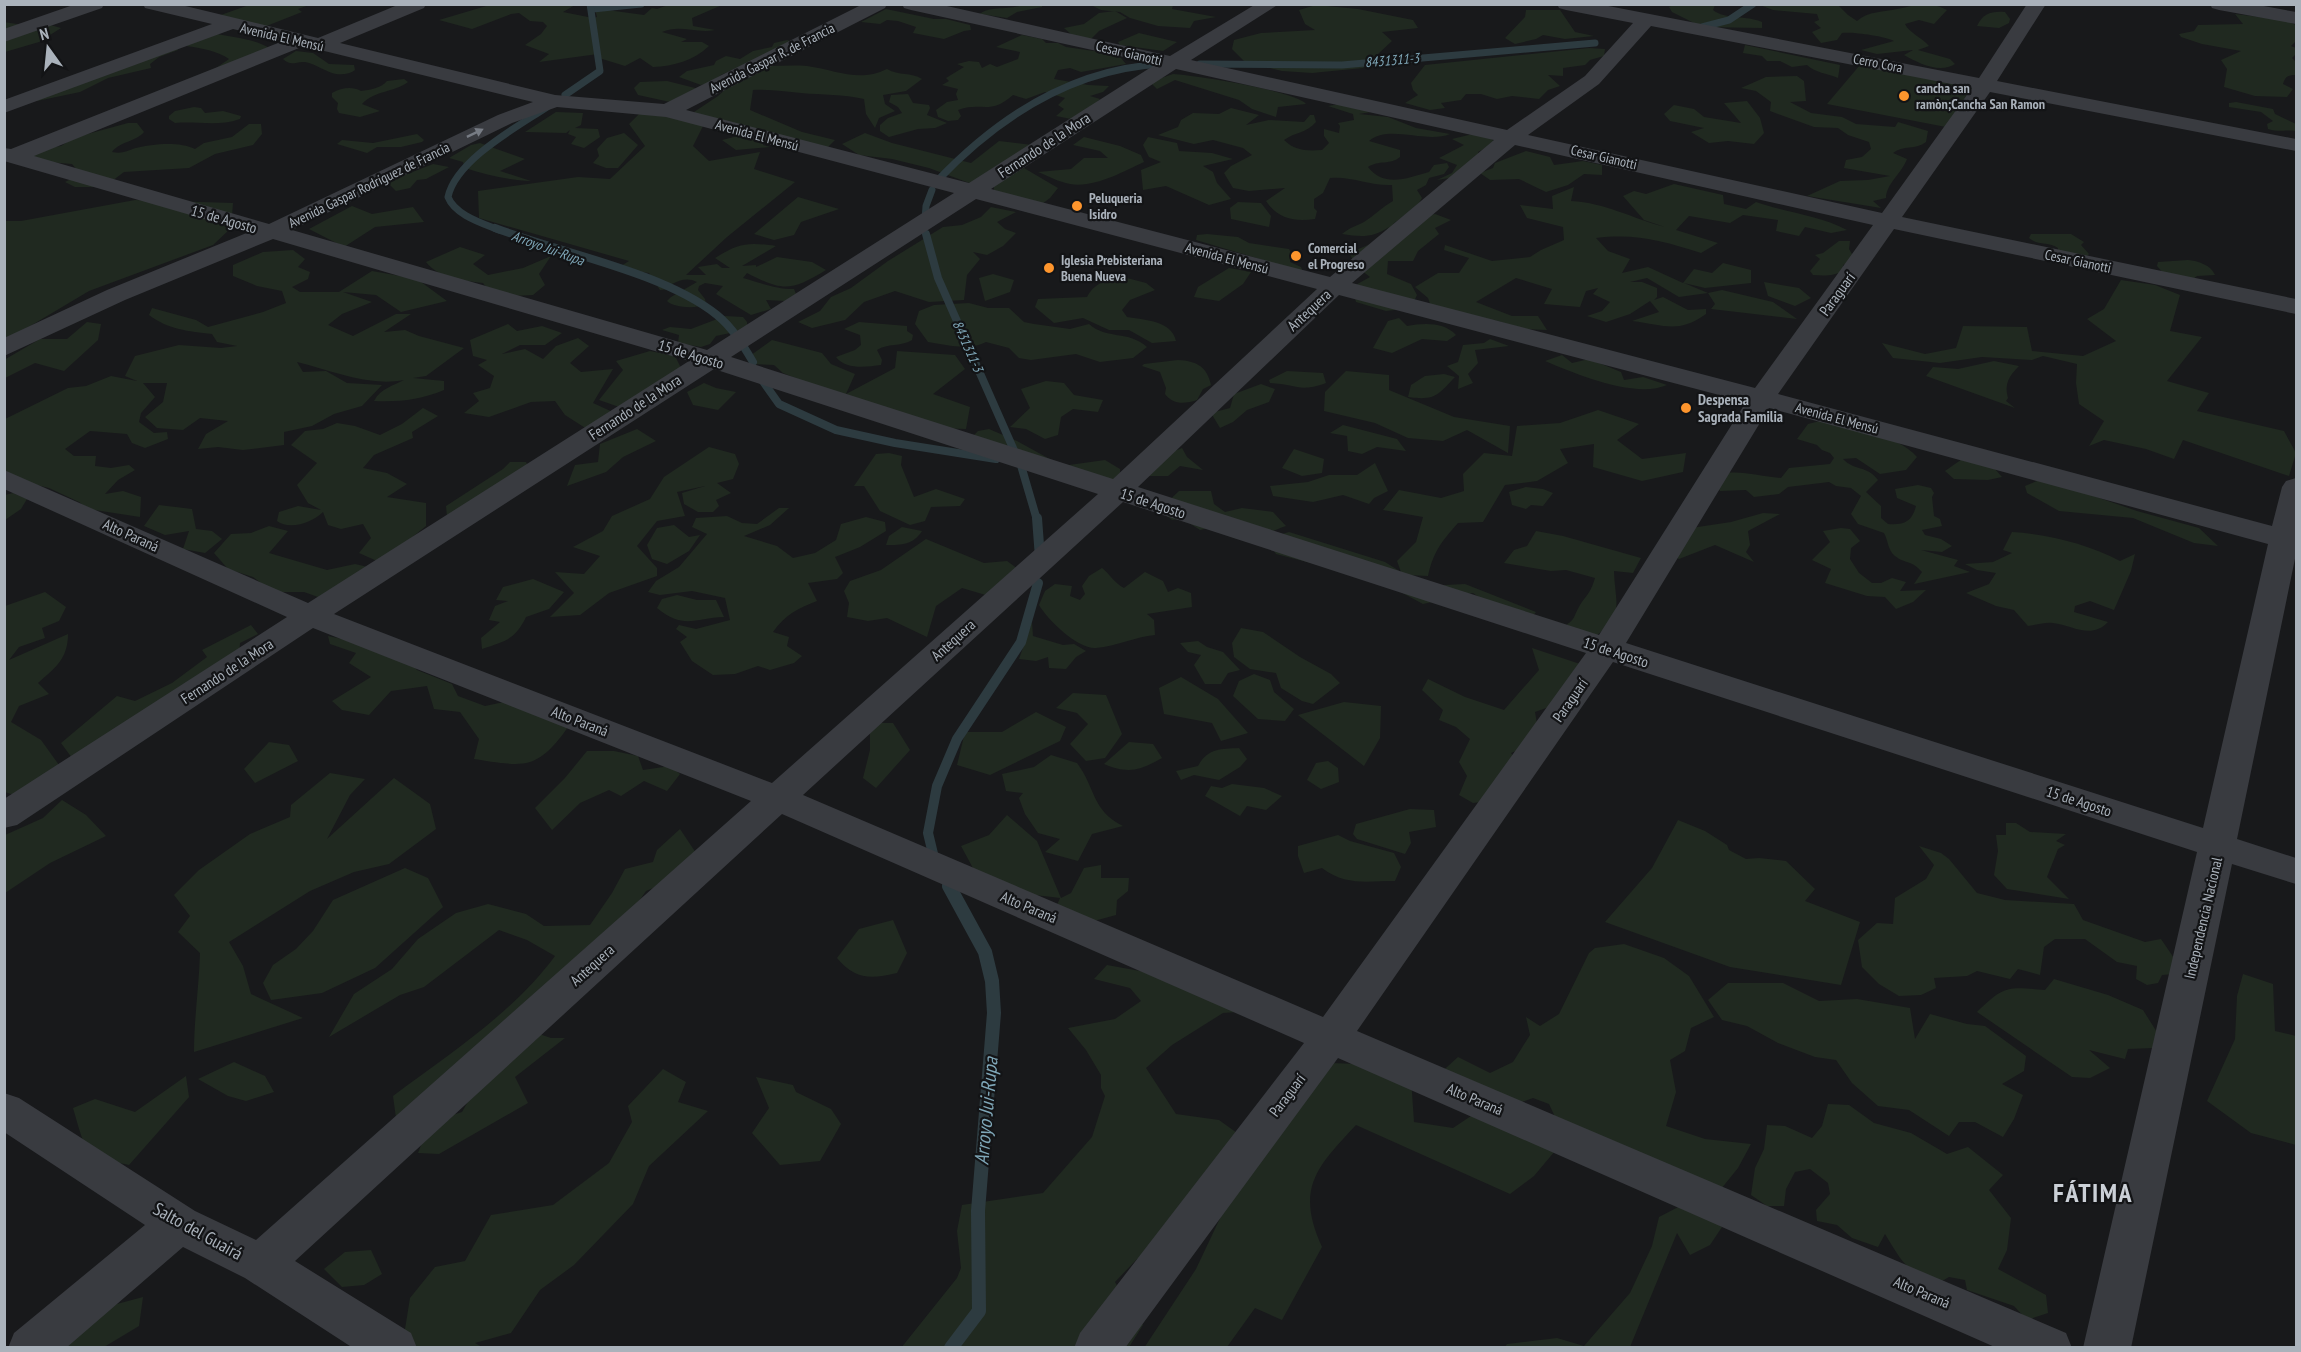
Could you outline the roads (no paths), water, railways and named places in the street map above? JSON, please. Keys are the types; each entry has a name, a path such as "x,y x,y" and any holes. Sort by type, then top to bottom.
{"street":[{"path":"4,36 94,4"},
{"name":"Avenida El Mensú","path":"152,4 555,102 667,111 1762,398 2290,540"},
{"path":"9,155 417,4"},
{"path":"840,4 873,7"},
{"name":"Cesar Gianotti","path":"911,4 1888,221 2296,308"},
{"name":"Fernando de la Mora","path":"4,816 310,616 972,191 1172,63 1270,4"},
{"name":"Cerro Cora","path":"1566,4 1640,13 2296,145"},
{"name":"Paraguarí","path":"1097,1347 1331,1037 1606,649 1762,398 1986,83 2037,4"},
{"path":"2219,4 2296,18"},
{"name":"Avenida Gaspar R. de Francia","path":"667,111 873,7"},
{"name":"Antequera","path":"261,1264 1118,491 1334,286 1511,137 1592,80 1640,13"},
{"path":"4,107 230,24"},
{"name":"Avenida Gaspar Rodríguez de Francia","path":"116,295 240,224 515,92"},
{"name":"Avenida Gaspar Rodríguez de Francia","path":"4,348 116,295 270,232 505,119 555,102"},
{"name":"15 de Agosto","path":"9,155 270,232 730,347 1118,491 2296,871"},
{"name":"Alto Paraná","path":"4,478 310,616 777,798 2049,1347"},
{"name":"Independencia Nacional","path":"2107,1347 2290,540 2296,488"},
{"name":"Salto del Guairá","path":"4,1110 179,1224 261,1264 394,1347"},
{"path":"31,1347 179,1224"}],"waterway":[{"name":"Arroyo Jui-Rupa","path":"565,95 600,71 590,4"},
{"path":"593,9 641,4"},
{"name":"8431311-3","path":"1702,27 1729,20 1753,4"},
{"name":"8431311-3","path":"1200,64 1342,65 1595,43"},
{"name":"8431311-3","path":"937,181 986,136 1012,116 1040,100 1099,75 1164,64"},
{"name":"Arroyo Jui-Rupa","path":"499,230 470,218 457,209 448,197 453,183 463,170 489,146 547,107"},
{"name":"8431311-3","path":"925,220 926,206 932,190"},
{"name":"Arroyo Jui-Rupa","path":"495,228 640,275 695,300 728,325 753,362"},
{"name":"8431311-3","path":"926,234 938,278 1016,455"},
{"name":"Arroyo Jui-Rupa","path":"762,380 779,404 836,430 895,443 996,459"},
{"name":"Arroyo Jui-Rupa","path":"1014,462 1020,462 1037,520"},
{"name":"Arroyo Jui-Rupa","path":"1037,518 1040,558"},
{"name":"Arroyo Jui-Rupa","path":"934,858 928,833 937,786 957,739 1021,642 1038,583"},
{"name":"Arroyo Jui-Rupa","path":"943,875 950,887"},
{"name":"Arroyo Jui-Rupa","path":"949,886 985,952 992,981 994,1013 978,1211 979,1311 951,1348"}],"place":[{"name":"cancha san ramòn;Cancha San Ramon","path":"1904,96"},
{"name":"Peluqueria Isidro","path":"1077,206"},
{"name":"Comercial el Progreso","path":"1296,256"},
{"name":"Iglesia Prebisteriana Buena Nueva","path":"1049,268"},
{"name":"Despensa Sagrada Familia","path":"1686,408"}],"district":[{"name":"FÁTIMA","path":"2093,1192"}]}
